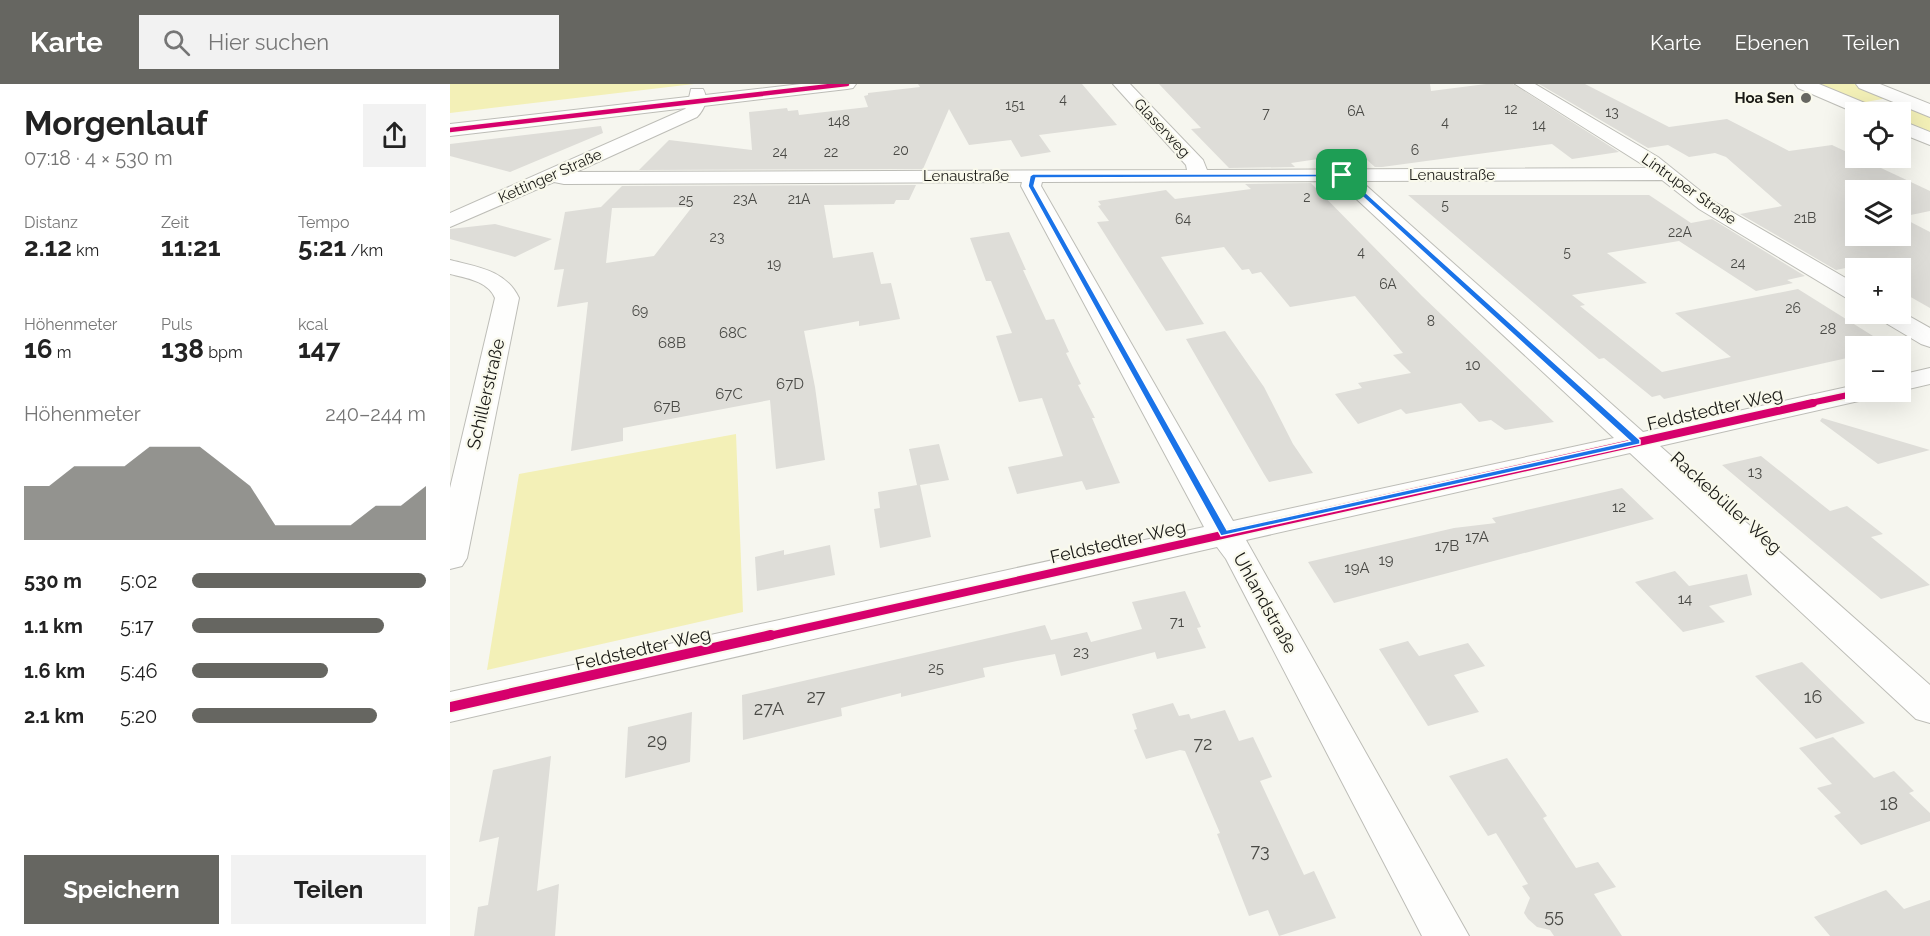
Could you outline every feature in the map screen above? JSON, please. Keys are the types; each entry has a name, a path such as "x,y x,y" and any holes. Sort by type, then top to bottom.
{"main road":[{"path":"697,97 770,84"},
{"path":"450,130 697,97 847,84"},
{"path":"1804,84 1846,102"},
{"path":"1865,84 1926,106"},
{"path":"450,121 666,101"},
{"path":"1911,131 1930,139"}],"street":[{"name":"Glaserweg","path":"1121,84 1196,164 1198,175"},
{"name":"Lintruper Straße","path":"1523,84 1651,160 1706,205 1845,287"},
{"name":"Kettinger Straße","path":"450,220 691,113 695,110 697,97"},
{"path":"650,132 664,119 666,101"},
{"name":"Lenaustraße","path":"552,176 564,178 1668,174"},
{"name":"Rackebüller Weg","path":"1342,175 1930,708"},
{"name":"Uhlandstraße","path":"1033,176 1031,186 1224,534 1240,555 1446,936"},
{"name":"Schillerstraße","path":"450,267 495,282 504,288 507,298 450,558"},
{"path":"1905,324 1930,339"},
{"path":"1911,380 1930,376"},
{"name":"Feldstedter Weg","path":"450,707 1845,396"}],"shaded area":[{"path":"450,84 694,84 450,113"},
{"path":"1817,84 1854,84 1888,98 1858,102"},
{"path":"1911,108 1930,116 1930,133 1911,124"},
{"path":"736,434 743,612 487,670 519,474"}],"building":[{"path":"918,84 1082,84 1117,125 1039,135 1051,152 1021,157 1011,140 969,145 949,109 923,169 639,170 669,140 752,150 749,112 787,108 788,111 798,110 799,115 868,107 864,96 868,93 920,87"},
{"path":"1159,84 1430,84 1431,91 1486,84 1513,84 1619,152 1572,159 1552,144 1382,167 1375,167 1359,153 1291,163 1295,167 1229,168 1191,129 1201,128"},
{"path":"1539,84 1585,84 1669,127 1727,119 1789,151 1832,145 1845,151 1845,168 1881,168 1907,180 1845,180 1845,246 1911,246 1911,222 1930,232 1930,308 1911,297 1911,258 1845,258 1845,268 1836,270 1740,214 1782,206 1726,157 1715,153 1689,157 1668,145 1648,148"},
{"path":"601,126 603,133 510,172 450,156 450,144"},
{"path":"1911,182 1930,191 1930,211 1911,215"},
{"path":"1311,183 1422,296 1554,422 1505,430 1491,420 1479,422 1461,403 1406,414 1401,409 1358,424 1335,394 1362,388 1358,383 1411,373 1393,355 1403,353 1355,296 1290,307 1261,272 1252,274 1249,269 1242,270 1224,247 1161,257 1204,324 1166,331 1097,222 1109,221 1098,206 1101,205 1098,201 1166,190 1175,199 1251,189 1245,184"},
{"path":"916,185 909,200 896,200 894,204 824,205 833,258 873,252 881,284 891,283 900,319 859,326 859,321 804,331 815,387 825,460 776,469 770,400 623,428 623,441 571,451 588,302 557,307 564,269 554,270 565,212 601,207 622,186","holes":["692,207 654,256 606,263 612,208"]},
{"path":"1408,195 1649,195 1691,223 1712,219 1805,276 1787,280 1793,283 1756,291 1679,241 1607,253 1647,283 1572,295 1585,305 1580,306 1662,372 1731,357 1675,313 1798,289 1845,318 1845,324 1854,324 1873,336 1845,336 1845,358 1664,399 1660,395 1652,397 1604,358 1599,359"},
{"path":"495,224 552,239 515,257 450,239 450,229"},
{"path":"1009,232 1026,270 1023,270 1046,320 1054,319 1069,352 1066,353 1081,384 1078,385 1095,418 1092,418 1120,483 1086,490 1082,481 1017,494 1008,467 1063,456 1042,398 1019,402 996,336 1012,333 991,281 986,281 970,238"},
{"path":"1225,331 1264,387 1293,444 1313,473 1269,482 1264,474 1186,339"},
{"path":"1822,418 1930,450 1878,464 1820,421"},
{"path":"939,444 949,480 920,485 931,537 880,548 874,509 880,508 878,492 917,485 909,449"},
{"path":"1761,456 1830,511 1847,506 1883,534 1871,537 1930,585 1881,599 1722,465"},
{"path":"1622,488 1654,519 1334,603 1308,562 1454,528 1496,523 1492,518"},
{"path":"830,545 835,575 757,591 755,557 784,550 784,555"},
{"path":"1675,571 1689,586 1747,574 1752,595 1709,606 1725,622 1683,632 1635,582"},
{"path":"1185,591 1201,627 1197,628 1206,648 1157,659 1155,652 1061,676 1055,654 1017,661 983,668 985,677 901,697 901,693 841,708 842,716 743,740 742,695 1045,625 1051,640 1087,632 1091,642 1142,629 1132,602"},
{"path":"1408,641 1419,656 1468,643 1485,666 1454,675 1479,712 1428,726 1379,649"},
{"path":"1802,662 1865,723 1816,739 1755,676"},
{"path":"1173,703 1179,716 1189,714 1191,719 1225,710 1239,741 1253,737 1272,777 1260,781 1304,875 1314,871 1336,918 1279,936 1268,910 1249,916 1217,834 1220,833 1185,751 1180,750 1146,759 1134,730 1137,729 1132,714"},
{"path":"692,712 690,762 625,778 628,727"},
{"path":"1833,737 1874,778 1894,771 1914,791 1909,793 1930,813 1930,821 1861,845 1834,816 1841,813 1817,788 1832,784 1799,748"},
{"path":"551,756 537,891 559,884 555,936 474,936 478,907 488,905 499,837 479,842 493,770"},
{"path":"1507,758 1547,816 1543,818 1576,868 1598,862 1616,887 1594,894 1622,936 1554,936 1550,930 1537,927 1524,913 1530,898 1522,886 1528,884 1496,833 1488,836 1449,776"},
{"path":"1886,890 1904,909 1930,900 1930,936 1830,936 1814,917"}],"cycle path":[{"path":"450,130 847,84"},
{"path":"450,707 1845,396"}],"place":[{"name":"Hoa Sen","path":"1806,98"}],"route":[{"path":"1342,175 1637,442 1224,534 1031,186 1033,176 1342,175"}]}
